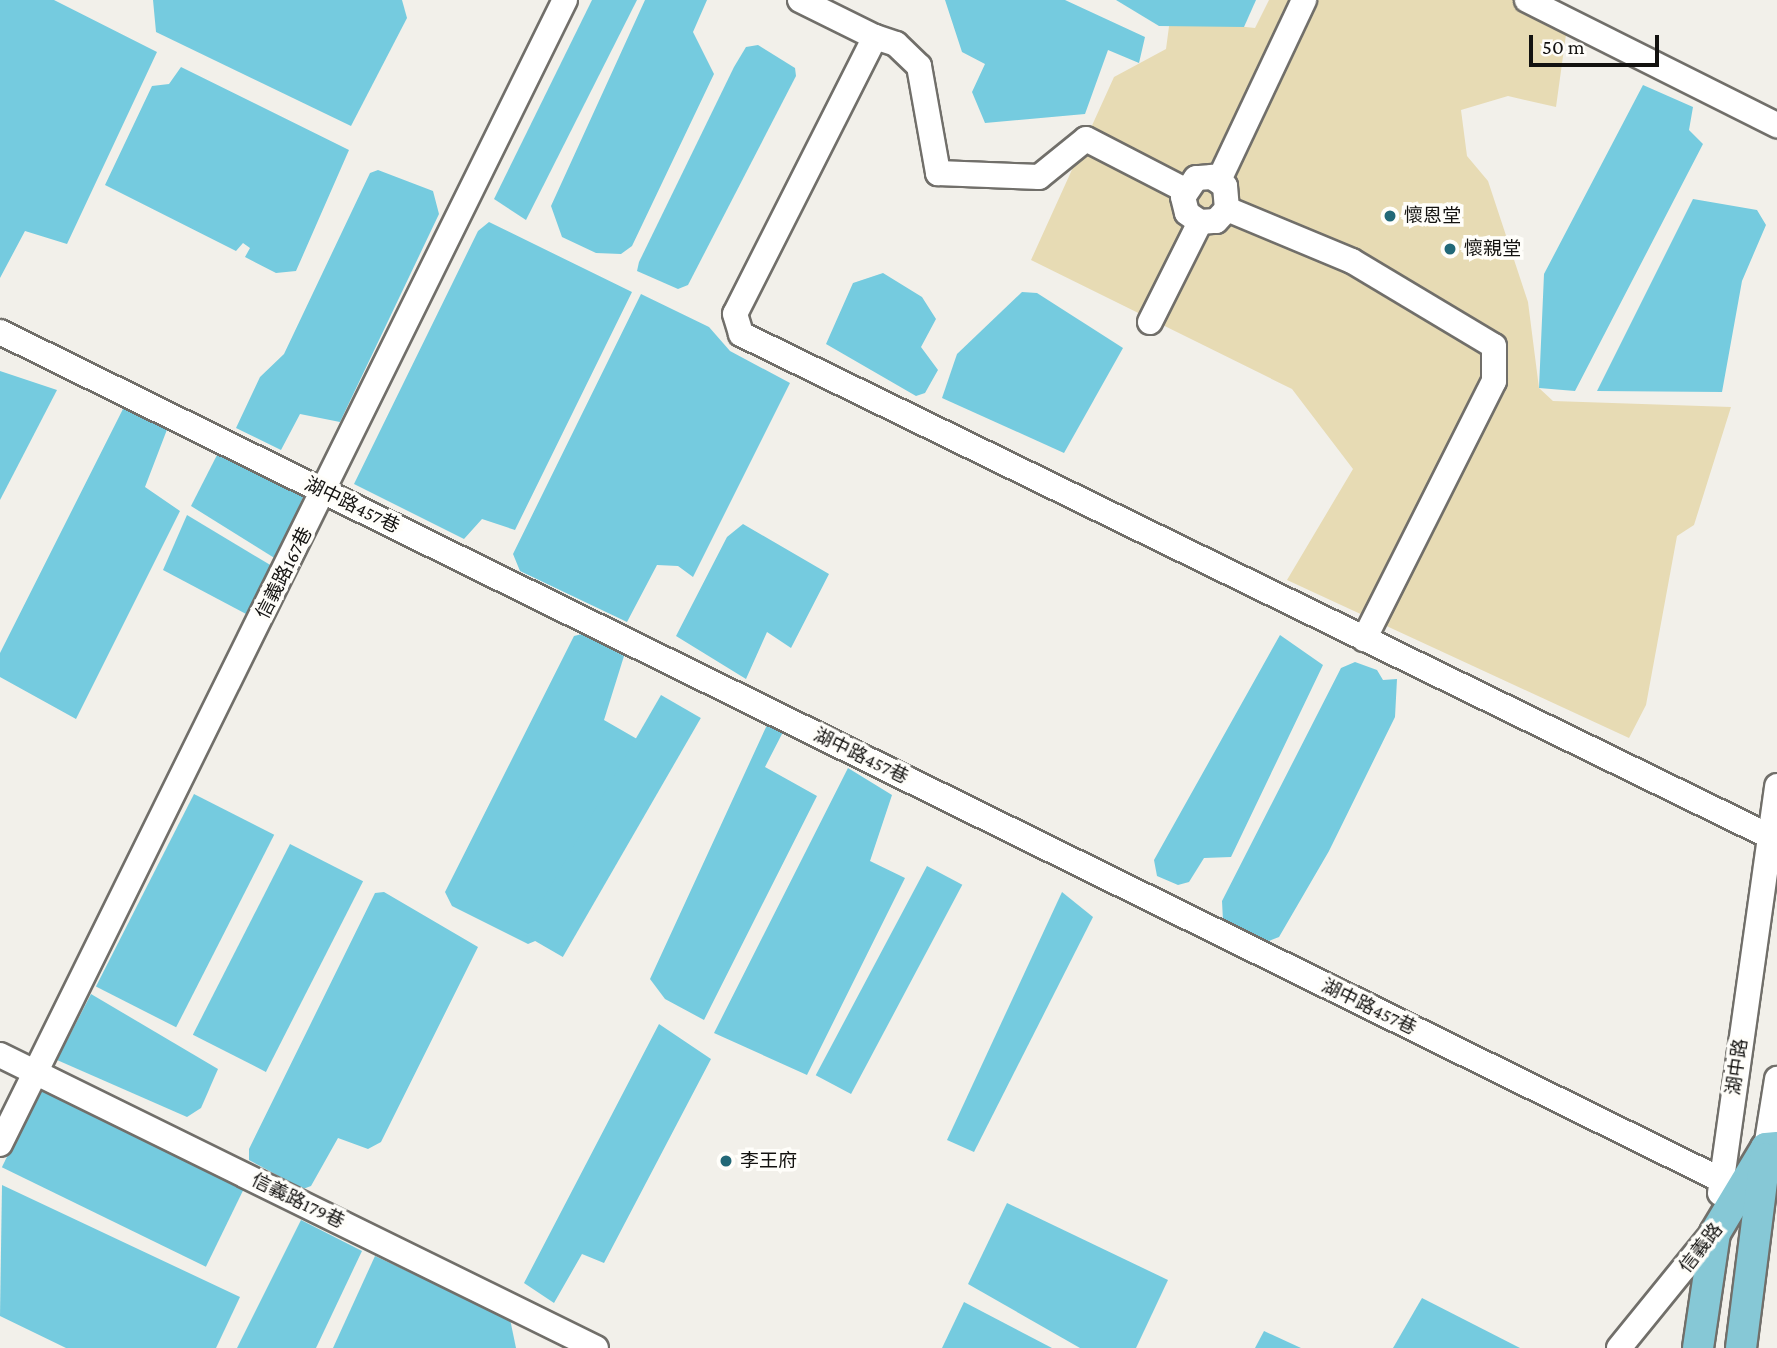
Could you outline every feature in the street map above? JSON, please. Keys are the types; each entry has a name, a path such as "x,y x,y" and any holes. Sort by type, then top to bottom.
{"main road":[{"name":"信義路","path":"1715,1233 1772,1147"},
{"path":"1742,1348 1772,1147"},
{"name":"湖中路","path":"1698,1348 1715,1233"}],"street":[{"name":"信義路167巷","path":"0,1144 325,491 565,0"},
{"path":"800,0 875,37 897,44 919,66 938,173 1039,177 1086,139 1185,190"},
{"path":"1219,180 1304,0"},
{"path":"1527,0 1777,125"},
{"path":"875,37 735,314 735,328 1769,836"},
{"path":"1200,222 1184,205 1185,190 1196,178 1219,180"},
{"path":"1200,222 1216,220 1227,209 1228,194 1219,180"},
{"path":"1227,209 1352,261 1494,346 1494,381 1364,639"},
{"path":"1150,322 1200,222"},
{"name":"湖中路457巷","path":"0,332 1721,1180"},
{"name":"湖中路","path":"1715,1233 1777,786"},
{"name":"信義路179巷","path":"0,1055 596,1348"},
{"path":"1772,1147 1777,1079"},
{"name":"信義路","path":"1619,1348 1715,1233"}],"shaded area":[{"path":"1269,0 1542,0 1569,13 1556,107 1508,96 1461,110 1467,156 1488,181 1528,302 1539,388 1553,401 1731,407 1694,525 1677,536 1646,705 1629,738 1287,580 1353,469 1292,389 1031,260 1114,77 1166,49 1170,19 1255,28"}],"water":[{"path":"0,0 54,0 157,52 67,244 25,231 0,278"},
{"path":"153,0 402,0 407,18 351,126 156,32"},
{"path":"592,0 637,0 526,220 494,199"},
{"path":"645,0 707,0 693,32 714,74 632,246 621,254 596,253 562,237 551,206"},
{"path":"945,0 1065,0 1145,37 1139,63 1108,50 1085,114 985,123 972,92 985,64 962,52"},
{"path":"1116,0 1256,0 1244,27 1159,26"},
{"path":"758,45 795,68 796,76 688,285 678,289 637,271 639,262 734,67 746,47"},
{"path":"181,67 349,150 296,271 276,273 245,257 250,248 243,243 236,251 105,185 152,86 169,84"},
{"path":"1643,85 1693,107 1689,130 1703,144 1575,391 1539,388 1544,274"},
{"path":"378,170 433,191 439,214 340,422 300,414 281,450 236,428 260,377 284,354 370,173"},
{"path":"1693,199 1757,210 1766,225 1742,281 1722,392 1597,391"},
{"path":"489,222 632,292 515,530 482,519 464,539 354,484 478,231"},
{"path":"883,273 922,297 936,319 921,347 938,370 925,393 916,396 826,344 853,283"},
{"path":"1022,292 1037,293 1123,348 1064,453 942,398 957,354"},
{"path":"641,294 709,327 730,351 790,383 693,577 678,566 657,565 627,622 520,571 513,554"},
{"path":"0,371 57,390 0,500"},
{"path":"125,405 168,427 145,487 180,511 76,719 0,677 0,653"},
{"path":"217,455 304,495 276,559 191,506"},
{"path":"187,515 272,566 248,615 163,570"},
{"path":"743,524 829,574 791,648 767,632 746,679 676,636 727,537"},
{"path":"582,634 624,656 604,720 637,739 540,939 528,944 452,906 445,892 574,636"},
{"path":"1280,635 1323,665 1231,857 1204,858 1189,882 1178,885 1157,876 1154,860"},
{"path":"1355,662 1377,670 1383,680 1397,679 1395,717 1329,851 1279,937 1269,941 1223,921 1222,901 1341,668"},
{"path":"661,695 701,718 563,957 523,934"},
{"path":"767,725 783,732 765,767 817,796 704,1020 665,999 650,979"},
{"path":"848,768 892,795 870,861 905,878 807,1075 714,1033"},
{"path":"194,794 274,835 176,1027 96,986"},
{"path":"290,844 363,881 266,1072 193,1035"},
{"path":"927,866 962,885 851,1094 816,1075"},
{"path":"384,892 478,947 381,1142 368,1149 338,1138 311,1186 303,1189 249,1160 249,1149 375,893"},
{"path":"1062,892 1093,917 974,1152 947,1140"},
{"path":"91,994 218,1069 201,1108 187,1117 57,1060"},
{"path":"659,1024 711,1059 604,1263 582,1254 554,1303 524,1283"},
{"path":"40,1089 244,1189 206,1267 2,1167"},
{"path":"2,1185 240,1297 216,1348 66,1348 0,1316"},
{"path":"1007,1203 1168,1280 1136,1348 1080,1348 968,1284"},
{"path":"301,1220 362,1251 316,1348 237,1348"},
{"path":"375,1256 510,1319 516,1348 333,1348"},
{"path":"1422,1298 1520,1348 1393,1348"},
{"path":"964,1302 1052,1348 942,1348"},
{"path":"1264,1331 1301,1348 1255,1348"}],"place":[{"name":"懷恩堂","path":"1390,216"},
{"name":"懷親堂","path":"1450,249"},
{"name":"李王府","path":"726,1161"}]}
